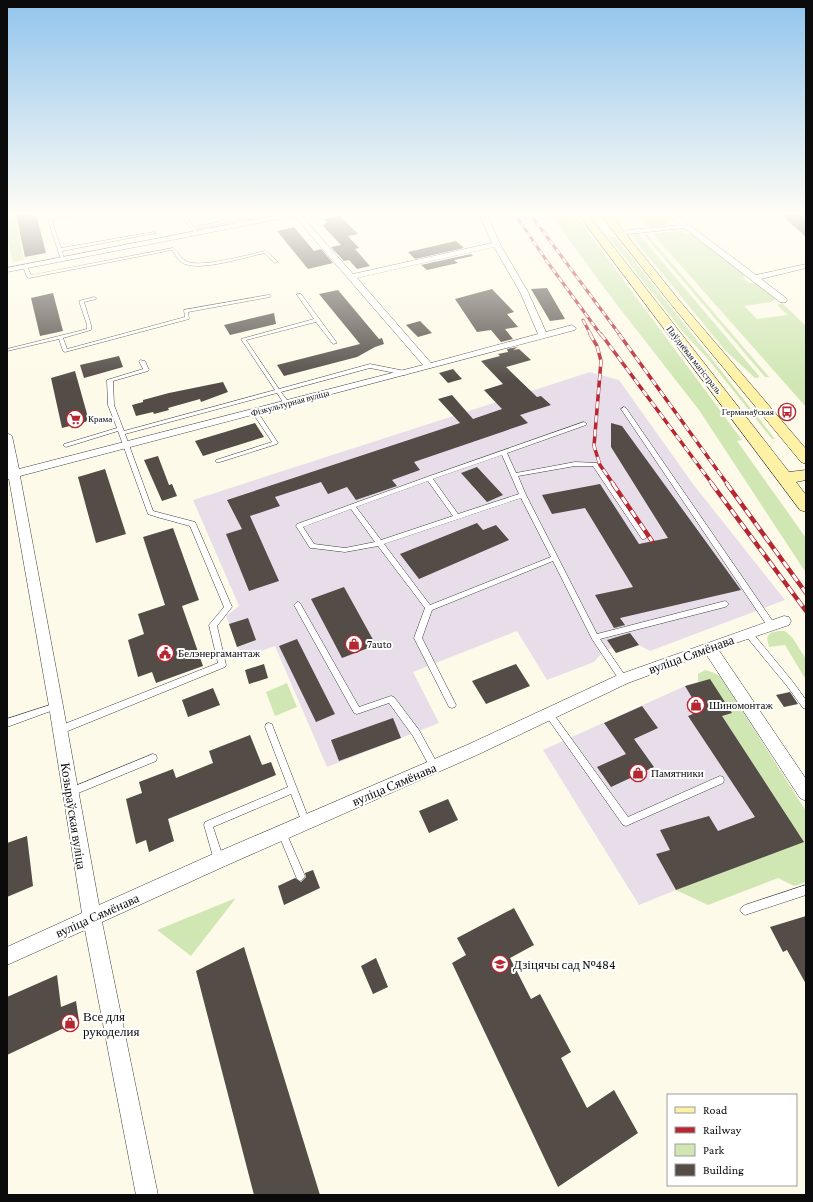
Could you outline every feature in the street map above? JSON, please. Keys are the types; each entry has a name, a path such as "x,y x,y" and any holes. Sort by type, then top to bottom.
{"main road":[{"name":"Паўднёвая магістраль","path":"626,270 806,506"},
{"name":"Паўднёвая магістраль","path":"649,270 806,459"},
{"path":"785,478 806,475"}],"street":[{"path":"346,270 429,366"},
{"path":"352,277 382,270"},
{"path":"511,270 524,292 543,335"},
{"path":"744,270 783,300"},
{"path":"754,278 788,270"},
{"name":"Фізкультурная вуліца","path":"10,475 127,446 572,328"},
{"name":"Козыраўская вуліца","path":"7,436 10,475 56,706 92,917 148,1195"},
{"name":"вуліца Сямёнава","path":"7,956 219,860 550,714 623,679 778,623"},
{"path":"709,647 806,792"}],"lane":[{"path":"26,270 29,277 63,270"},
{"path":"299,295 335,343"},
{"path":"61,338 66,351 187,318 186,311 268,296"},
{"path":"7,350 89,330 89,325 81,301 94,298"},
{"path":"287,404 243,338 317,320"},
{"path":"60,730 222,665 213,625 228,607 193,524 150,512 111,405 110,380 146,370 142,361"},
{"path":"66,446 370,366 405,373"},
{"path":"624,409 778,623"},
{"path":"218,461 275,443 256,412"},
{"path":"523,495 380,543 345,550 312,546 299,526 429,478 584,424"},
{"path":"504,452 523,495 595,637 623,679"},
{"path":"514,475 575,464 595,464 644,537"},
{"path":"429,478 457,517"},
{"path":"352,506 429,608"},
{"path":"452,705 418,638 429,608 555,558"},
{"path":"595,637 725,604"},
{"path":"298,605 356,711 391,699 416,732 434,766"},
{"path":"748,633 806,706"},
{"path":"7,723 56,706"},
{"path":"550,714 626,822 720,780"},
{"path":"269,727 306,822"},
{"path":"70,792 153,758"},
{"path":"219,860 208,825 292,789"},
{"path":"282,833 300,876"},
{"path":"745,910 806,890"}],"shaded area":[{"path":"590,372 619,380 693,484 785,600 650,651 639,645 616,653 612,648 604,651 594,662 547,680 517,631 413,672 439,723 327,767 275,646 242,658 226,616 239,606 193,500"},
{"path":"710,679 732,713 723,716 804,842 639,905 543,750 685,686"}],"green space":[{"path":"591,270 616,270 742,440 737,441 806,538 806,573 699,410"},
{"path":"634,270 641,270 775,439 772,439 708,359 683,332"},
{"path":"659,270 669,270 759,376 758,378 755,378 725,350"},
{"path":"674,270 678,270 769,377 765,377"},
{"path":"685,270 739,270 746,275 743,278 749,283 757,283 777,299 771,302 744,306 757,319 788,315 777,305 782,303 806,326 806,407"},
{"path":"785,631 792,637 806,659 806,680 785,645 769,647 767,638 770,633"},
{"path":"705,670 720,676 806,811 806,882 794,886 778,878 708,905 676,890 804,842 722,716 732,713 710,680 698,682 698,674"},
{"path":"287,683 297,707 275,716 266,692"},
{"path":"236,898 191,956 157,930"}],"building":[{"path":"547,288 565,319 550,321 531,289"},
{"path":"492,289 514,312 507,314 518,327 505,329 513,339 501,342 491,330 477,332 455,299"},
{"path":"338,290 379,339 382,338 384,344 375,347 357,357 284,376 277,365 360,344 319,294"},
{"path":"53,293 63,331 40,336 31,298"},
{"path":"274,313 276,324 230,335 224,325"},
{"path":"420,321 432,333 418,337 406,325"},
{"path":"518,347 513,350 519,349 531,360 506,367 537,397 541,396 551,405 520,415 528,423 414,462 420,470 392,480 397,486 356,500 347,487 328,494 321,482 275,497 280,506 250,516 279,581 249,591 226,534 242,529 227,500 460,423 438,399 452,395 473,419 502,409 484,390 503,384 481,361 500,356 498,354 508,352 507,349"},
{"path":"119,356 123,367 84,378 80,365"},
{"path":"453,369 462,379 448,383 439,373"},
{"path":"75,371 89,421 62,428 51,378"},
{"path":"223,382 228,392 201,402 200,399 168,408 169,410 154,414 153,412 136,416 132,405 143,402 143,400 169,393"},
{"path":"255,423 264,437 203,456 195,441"},
{"path":"611,423 622,426 741,590 620,618 625,625 614,628 595,595 633,587 585,508 552,514 542,495 600,484 639,544 668,538 611,447"},
{"path":"158,456 169,485 172,484 177,496 162,501 144,460"},
{"path":"477,467 503,495 487,502 461,473"},
{"path":"105,469 126,534 96,543 78,477"},
{"path":"477,523 483,530 496,525 509,540 419,579 400,554"},
{"name":"Белэнергамантаж","path":"173,528 199,600 182,606 203,666 156,683 152,672 138,677 128,640 144,634 138,614 165,605 143,537"},
{"path":"344,587 376,645 342,658 311,599"},
{"path":"248,618 256,640 237,647 229,624"},
{"path":"630,633 639,645 616,653 607,640"},
{"path":"297,639 335,714 316,722 279,646"},
{"path":"264,664 268,678 249,684 245,670"},
{"path":"516,664 530,686 486,704 472,681"},
{"path":"710,679 732,713 722,716 804,842 676,890 656,854 670,850 660,830 709,816 718,831 755,817 688,716 700,711 685,686"},
{"path":"213,688 220,705 188,717 182,700"},
{"path":"790,692 798,704 784,707 776,695"},
{"path":"642,706 658,728 634,739 654,767 611,787 597,767 626,754 604,723"},
{"path":"393,718 401,738 339,761 331,740"},
{"path":"250,735 262,765 271,762 276,775 168,819 174,841 149,852 146,840 136,844 126,799 142,793 139,782 173,769 176,778 213,763 209,751"},
{"path":"448,799 458,820 429,833 419,811"},
{"path":"27,836 33,886 7,897 7,843"},
{"path":"313,870 320,888 284,905 278,886 295,878 301,882 306,877 305,873"},
{"path":"514,908 534,945 510,958 531,999 540,994 571,1052 561,1058 587,1108 614,1090 638,1133 558,1187 452,963 466,955 457,938"},
{"path":"806,916 806,984 787,950 783,952 770,927"},
{"path":"244,947 320,1195 254,1195 196,971"},
{"path":"376,958 388,987 373,994 361,966"},
{"path":"57,975 61,1007 76,1001 79,1021 7,1055 7,997"}],"railway":[{"path":"553,270 601,335"},
{"path":"572,270 620,335"},
{"path":"583,320 591,335"},
{"path":"590,334 597,346 601,361 594,446 600,465 614,485"},
{"path":"601,334 713,485"},
{"path":"619,334 728,485"},
{"path":"613,484 652,541"},
{"path":"712,484 806,611"},
{"path":"727,484 806,593"}],"place":[{"name":"Германаўская","path":"787,412"},
{"name":"Крама","path":"75,419"},
{"name":"7auto","path":"354,644"},
{"name":"Белэнергамантаж","path":"165,653"},
{"name":"Шиномонтаж","path":"696,705"},
{"name":"Памятники","path":"638,773"},
{"name":"Дзіцячы сад №484","path":"500,964"},
{"name":"Все для рукоделия","path":"70,1023"}]}
